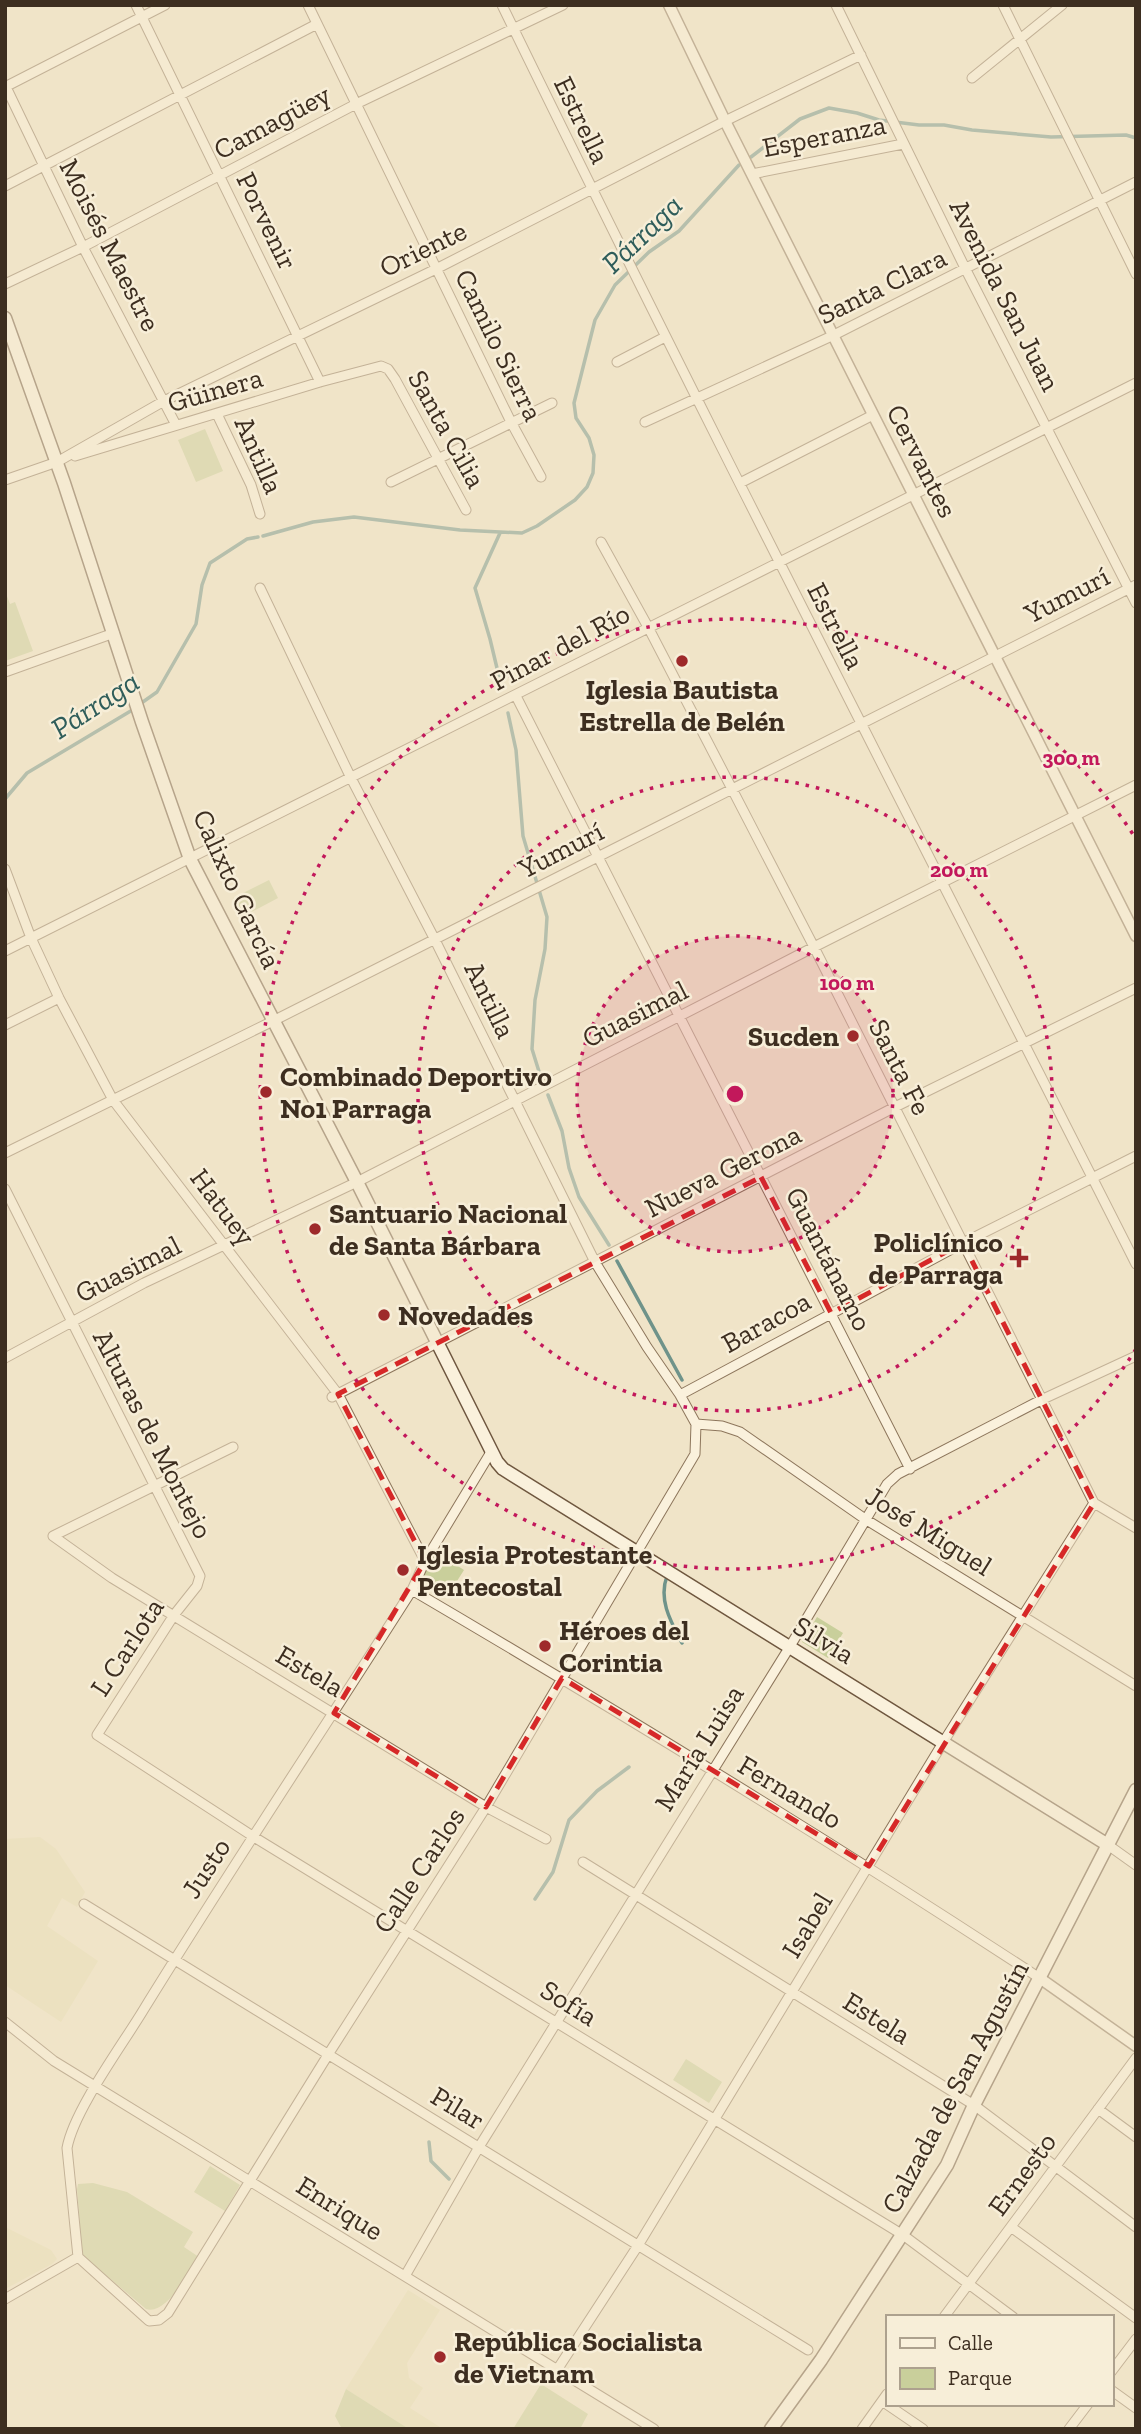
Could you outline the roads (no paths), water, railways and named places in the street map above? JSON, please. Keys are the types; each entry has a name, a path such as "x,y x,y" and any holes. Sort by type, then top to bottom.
{"main road":[{"name":"Calixto García","path":"5,318 57,462 190,859 357,1182 491,1452"},
{"name":"Silvia","path":"491,1452 503,1469 1108,1845"},
{"name":"Calzada de San Agustín","path":"771,2429 821,2360 947,2165 974,2105 1136,1790"}],"street":[{"name":"Porvenir","path":"136,5 320,382"},
{"path":"6,86 165,5"},
{"name":"Camilo Sierra","path":"308,5 511,422 541,477"},
{"name":"Estrella","path":"502,5 591,190 778,563 1136,1264"},
{"name":"Camagüey","path":"5,284 83,247 356,104 563,5"},
{"name":"Cervantes","path":"669,5 1136,936"},
{"name":"Avenida San Juan","path":"836,5 966,270 1132,587 1136,603"},
{"path":"1003,5 1136,274"},
{"path":"972,78 1062,5"},
{"path":"5,186 317,24"},
{"name":"Oriente","path":"5,480 57,462 164,401 436,269 725,121 861,55"},
{"name":"Moisés Maestre","path":"6,86 83,247 176,425"},
{"name":"Esperanza","path":"751,170 903,144"},
{"name":"Santa Clara","path":"645,422 834,335 1136,182"},
{"path":"617,362 666,337"},
{"name":"Güinera","path":"57,462 320,382 381,366 388,369"},
{"name":"Santa Cilia","path":"388,369 467,510"},
{"name":"Pinar del Río","path":"5,951 1136,383"},
{"path":"391,482 552,403"},
{"name":"Antilla","path":"216,414 251,485 260,514"},
{"path":"740,483 873,415"},
{"name":"Santa Fe","path":"601,542 649,627 814,947 1094,1503"},
{"name":"Yumurí","path":"5,1153 273,1021 1132,587"},
{"name":"Antilla","path":"260,588 351,778 595,1262 680,1395 695,1424"},
{"path":"5,672 114,633"},
{"name":"Guantánamo","path":"516,696 910,1469"},
{"name":"Guasimal","path":"5,1359 144,1283 357,1182 1136,785"},
{"name":"Hatuey","path":"5,869 31,938 59,998 113,1100 335,1395 425,1561"},
{"name":"Nueva Gerona","path":"335,1395 895,1107 1136,988"},
{"path":"5,1025 59,998"},
{"name":"Baracoa","path":"680,1395 963,1242 1136,1156"},
{"name":"Alturas de Montejo","path":"5,1189 200,1576 197,1586"},
{"name":"María Luisa","path":"405,2276 479,2147 789,1648 887,1484 892,1478 1041,1400 1136,1356"},
{"name":"José Miguel","path":"695,1424 722,1426 740,1432 865,1519 1136,1686"},
{"name":"Calle Carlos","path":"78,2257 149,2321 159,2320 167,2313 252,2180 327,2055 486,1807 695,1454 695,1424"},
{"path":"155,1486 233,1447"},
{"name":"Justo","path":"78,2257 67,2148 72,2131 96,2086 175,1959 412,1590 425,1561 491,1452"},
{"name":"Estela","path":"155,1486 53,1536 112,1578 486,1807 547,1839"},
{"path":"1094,1503 1136,1528"},
{"name":"Isabel","path":"557,2370 639,2244 944,1741 1094,1503"},
{"name":"L Carlota","path":"97,1735 174,1615 197,1586"},
{"name":"Fernando","path":"412,1590 562,1678 869,1866 1041,1979 1136,2046"},
{"name":"Sofía","path":"97,1735 254,1836 903,2235 1010,2315"},
{"name":"Silvia","path":"1108,1845 1136,1865"},
{"name":"Estela","path":"583,1862 974,2105 1136,2227"},
{"name":"Pilar","path":"84,1904 808,2350"},
{"name":"Enrique","path":"5,2022 54,2060 654,2429"},
{"name":"Ernesto","path":"946,2315 1136,2058"},
{"path":"1098,2109 1136,2137"},
{"path":"1011,2227 1136,2318"},
{"path":"5,2299 78,2257"},
{"path":"1113,2369 1136,2339"},
{"path":"1113,2391 1136,2408"},
{"path":"862,2429 885,2398"},
{"path":"895,2406 923,2429"},
{"path":"1069,2429 1086,2406"}],"waterway":[{"name":"Párraga","path":"751,157 800,119 829,108 879,120 919,125 944,125 1051,137 1126,135 1136,138"},
{"name":"Párraga","path":"263,536 313,522 354,517 460,530 522,533 575,500 587,487 593,473 594,455 589,438 576,418 574,403 595,320 615,285 649,252 679,231 739,165"},
{"path":"500,533 475,588 502,689"},
{"name":"Párraga","path":"140,704 157,692 196,624 202,585 210,563 247,539 258,537"},
{"name":"Párraga","path":"5,799 27,773 134,709"},
{"path":"508,713 516,750 523,836 547,917 545,949 535,1000 532,1049 541,1078"},
{"path":"548,1095 562,1131 569,1168 579,1197 609,1245"},
{"path":"617,1261 682,1380"},
{"path":"667,1576 665,1602 682,1643"},
{"path":"535,1899 553,1872 569,1820 597,1791 629,1767"},
{"path":"429,2142 431,2161 449,2179"}],"place":[{"name":"Iglesia Bautista Estrella de Belén","path":"682,661"},
{"name":"Sucden","path":"853,1036"},
{"name":"Combinado Deportivo No1 Parraga","path":"266,1092"},
{"name":"Santuario Nacional de Santa Bárbara","path":"315,1229"},
{"name":"Policlínico de Parraga","path":"1019,1258"},
{"name":"Novedades","path":"384,1315"},
{"name":"Iglesia Protestante Pentecostal","path":"403,1570"},
{"name":"Héroes del Corintia","path":"545,1646"},
{"name":"República Socialista de Vietnam","path":"440,2357"}]}
